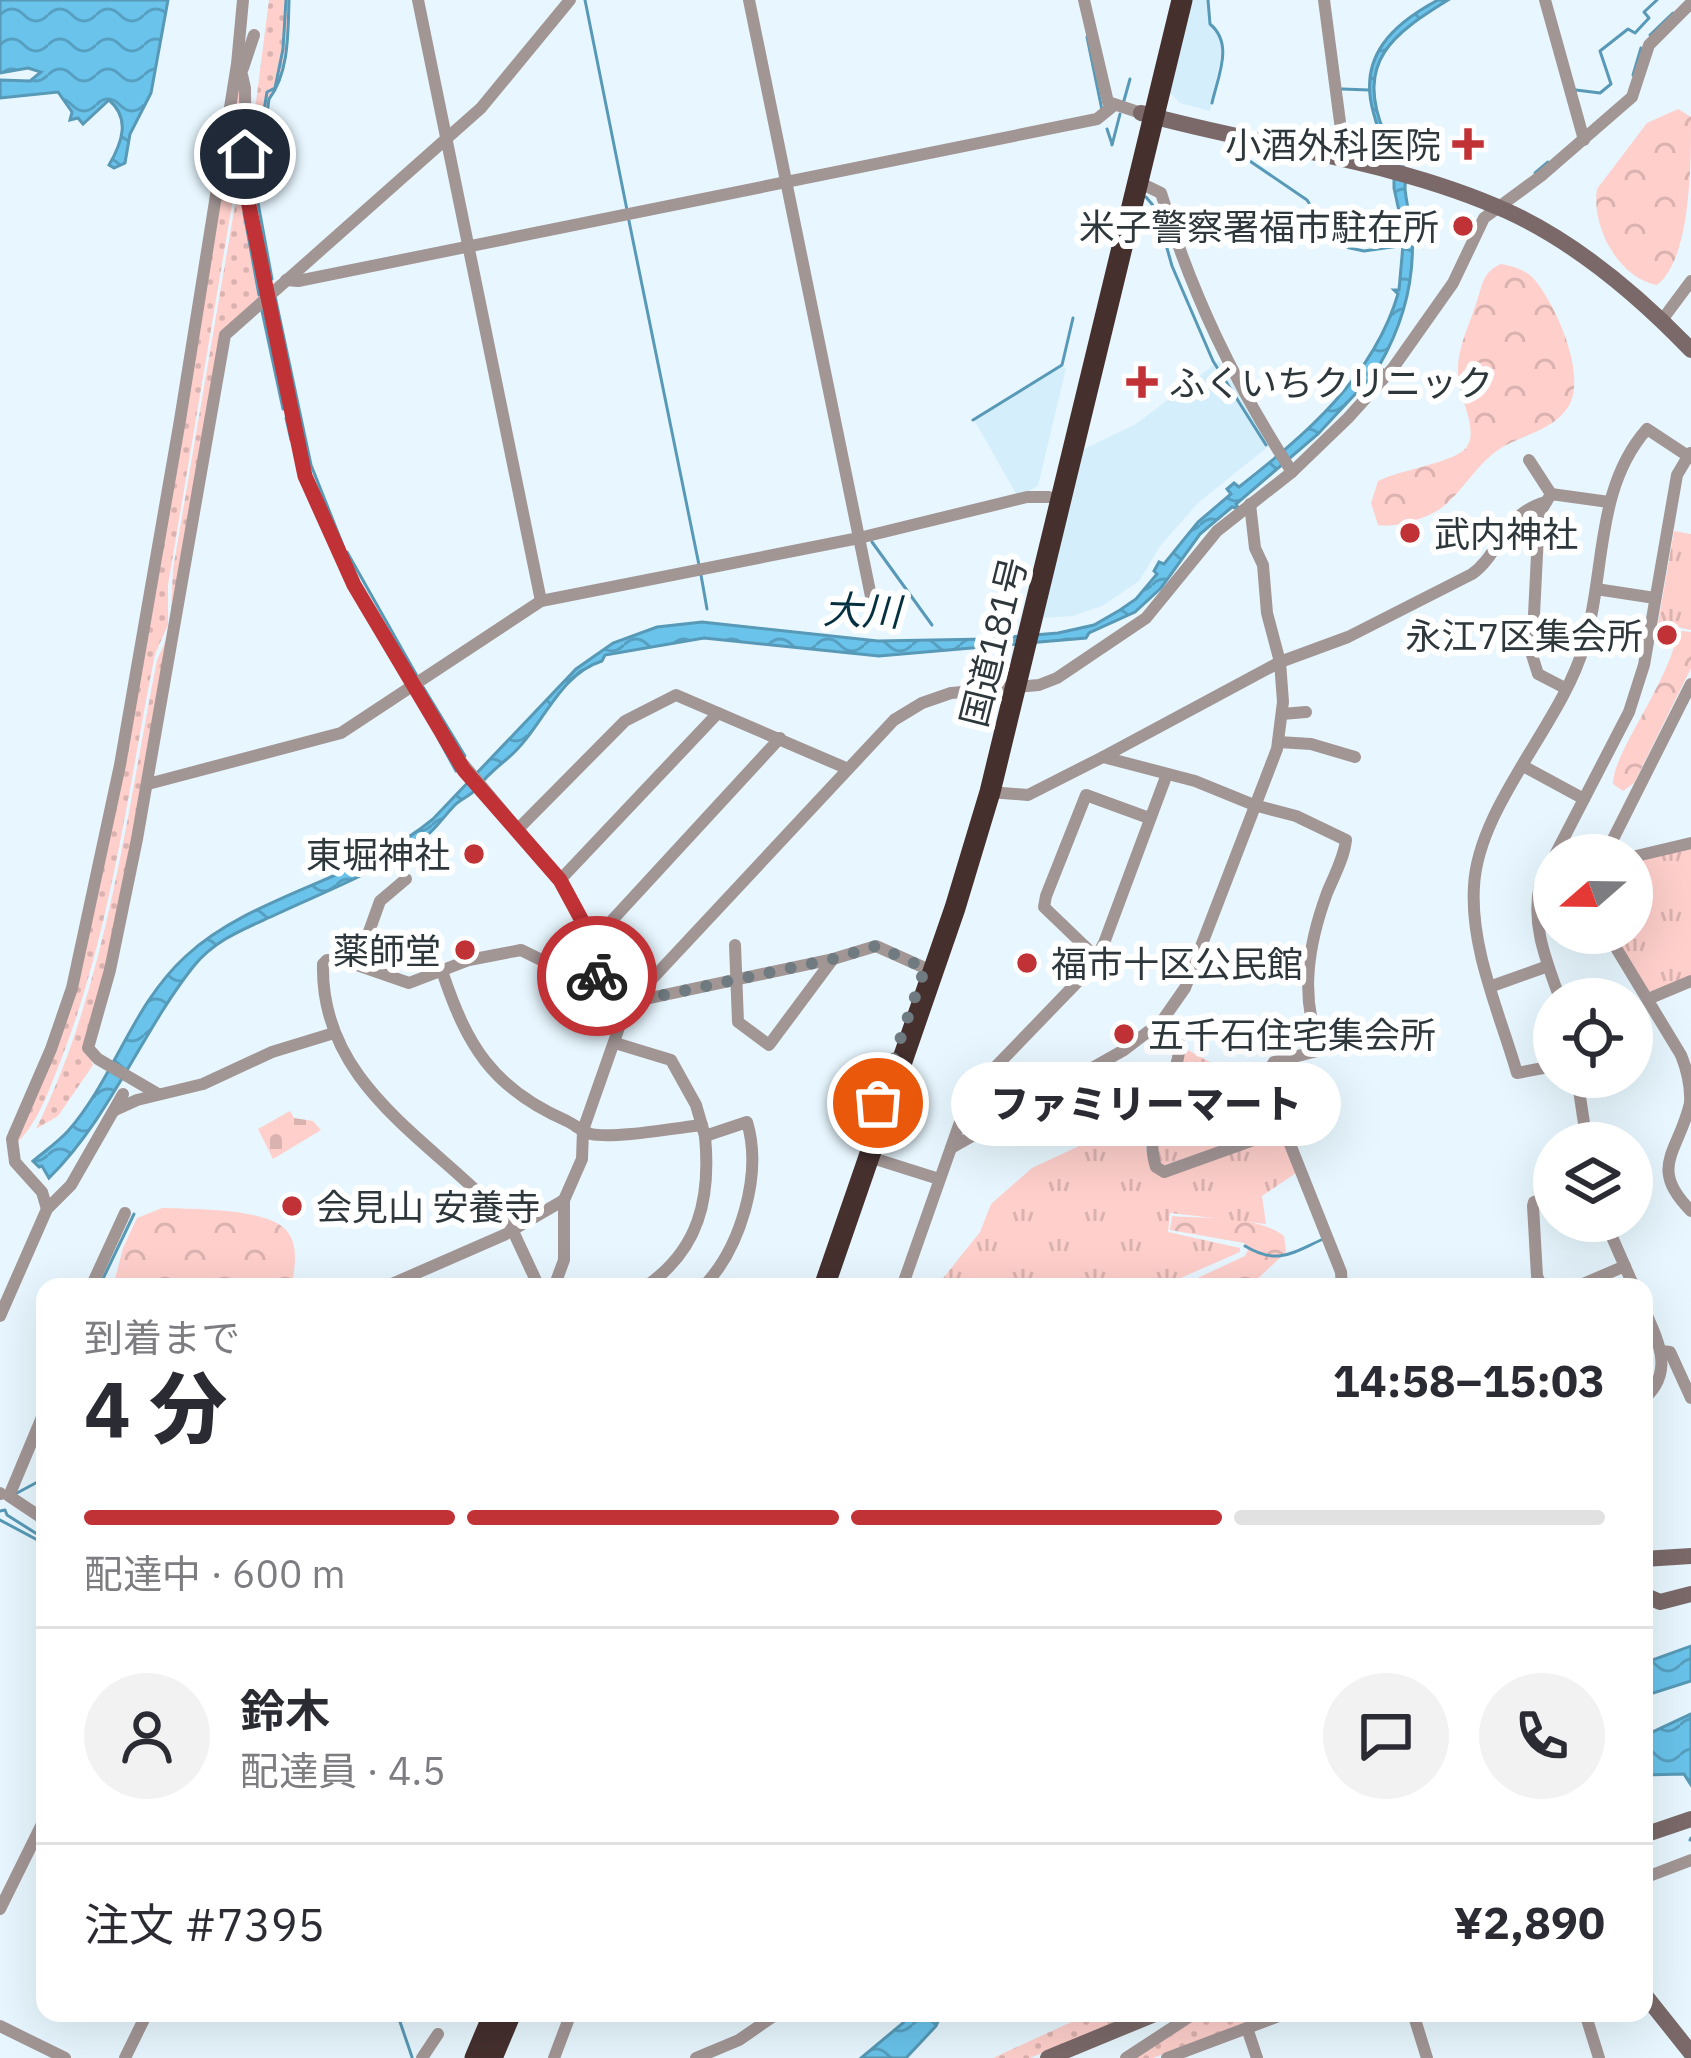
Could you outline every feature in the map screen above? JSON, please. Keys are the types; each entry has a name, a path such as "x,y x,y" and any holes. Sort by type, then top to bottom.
{"highway":[{"name":"国道181号","path":"817,1278 955,908 987,792 1138,182 1168,0"},
{"name":"国道181号","path":"1026,624 1049,497 1147,115 1182,0"},
{"name":"国道181号","path":"827,1278 925,968 987,792"},
{"path":"475,2058 490,2022"},
{"path":"492,2058 507,2022"}],"street":[{"path":"243,0 240,66 246,191 305,476 354,585 464,770 560,880 593,941 599,986"},
{"path":"418,0 541,601"},
{"path":"158,1094 93,1056 88,1046 110,970 148,784 224,339 266,295 481,108 570,0"},
{"path":"749,0 874,611"},
{"path":"1084,0 1102,88 1114,106 1339,158 1496,207 1584,257 1662,320 1691,350"},
{"path":"1324,0 1343,145 1339,158"},
{"path":"1545,0 1584,140"},
{"path":"557,1278 564,1260 564,1200 581,1159 583,1130 634,998 881,730 922,703 965,691 1010,690 1057,678 1146,618 1208,541 1348,418 1393,368 1453,283 1472,237 1496,207 1507,203 1631,97 1649,45 1691,3"},
{"path":"47,1209 42,1192 12,1154 12,1139 72,988 120,765 240,66 254,35"},
{"path":"286,280 469,248 1097,119 1114,106"},
{"path":"1138,182 1161,193 1184,267 1224,359 1290,468"},
{"path":"1662,320 1691,281"},
{"path":"1533,1070 1517,1073 1474,919 1474,884 1488,833 1584,650 1609,502 1621,466 1647,429 1690,455 1677,475 1645,665 1629,712 1540,884 1537,923 1552,978"},
{"path":"1529,460 1549,498"},
{"path":"148,784 341,733 541,601 1049,497"},
{"path":"987,792 1028,795 1280,662 1348,636 1472,574 1480,569 1502,532 1549,498 1609,502"},
{"path":"1549,498 1538,514 1532,655 1538,674 1565,688"},
{"path":"951,1148 1124,1050 1162,1021 1185,988 1278,742 1282,714 1280,662 1267,613 1250,504"},
{"path":"1597,589 1655,598"},
{"path":"1616,834 1691,684"},
{"path":"518,830 625,721 676,695 846,768"},
{"path":"1282,714 1306,712"},
{"path":"560,880 718,713"},
{"path":"593,941 780,738"},
{"path":"1278,742 1311,744 1355,757"},
{"path":"1103,758 1196,781 1253,805 1296,816 1347,842 1320,916 1307,981 1310,1018 1321,1050"},
{"path":"1523,766 1584,799"},
{"path":"905,1278 965,1108 979,1084 1089,970 1167,774"},
{"path":"1096,958 1044,908 1046,896 1086,795 1149,818"},
{"path":"1653,851 1691,843"},
{"path":"357,965 380,901 406,878"},
{"path":"735,945 738,1022 769,1045 833,959"},
{"path":"535,1278 512,1229 476,1189 376,1099 353,1070 334,1033 325,994 323,964 327,960 406,983 469,960 521,950 634,998 736,980 876,946 925,968"},
{"path":"1492,986 1548,966"},
{"path":"442,971 461,1025 496,1076 537,1108 596,1134 703,1131 747,1123 751,1137 746,1206 738,1237 709,1278"},
{"path":"1653,997 1691,981"},
{"path":"1653,1007 1682,1054 1689,1076 1690,1101 1666,1168 1670,1188 1691,1210"},
{"path":"1162,1021 1176,1030 1181,1041 1150,1133 1156,1166 1164,1172 1284,1130"},
{"path":"113,1111 203,1084 272,1052 334,1033"},
{"path":"1341,1278 1261,1082 1274,1062 1352,1041"},
{"path":"615,1043 671,1060 683,1076 703,1131 706,1190 700,1219 680,1258 657,1278"},
{"path":"0,1316 47,1209 70,1185 123,1094"},
{"path":"865,1155 939,1179"},
{"path":"405,1278 564,1200"},
{"path":"95,1278 124,1213"},
{"path":"1535,1242 1538,1278"},
{"path":"1614,1242 1630,1278"},
{"path":"1597,1278 1625,1266"},
{"path":"1653,1332 1661,1351 1658,1384 1653,1389"},
{"path":"1661,1351 1670,1352 1691,1398"},
{"path":"36,1428 3,1494 36,1514"},
{"path":"1653,1558 1691,1556"},
{"path":"1653,1600 1691,1594"},
{"path":"1653,1832 1691,1819"},
{"path":"0,1909 36,1836"},
{"path":"1653,1874 1691,1860"},
{"path":"1653,2005 1691,2053"},
{"path":"124,2058 142,2022"},
{"path":"554,2058 568,2022"},
{"path":"696,2058 739,2040 765,2022"},
{"path":"1048,2058 1134,2022"},
{"path":"1126,2058 1182,2022"},
{"path":"1167,2058 1263,2022"},
{"path":"1416,2022 1427,2058"},
{"path":"1588,2022 1599,2058"},
{"path":"0,2026 65,2058"},
{"path":"1247,2028 1256,2058"},
{"path":"422,2058 438,2034"}],"shaded area":[{"path":"1192,0 1207,0 1209,23 1218,33 1222,50 1210,111 1180,103 1169,92"},
{"path":"1219,361 1270,445 1199,502 1160,546 1139,581 1102,606 1073,616 1042,618 1082,450 1136,424"},
{"path":"1066,368 1038,486 1018,497 974,420"}],"green space":[{"path":"269,0 289,0 286,48 277,87 268,100 255,185 273,284 248,165"},
{"path":"240,79 240,157 168,585 168,625 155,654 93,961 48,1093 18,1142 18,1130 75,984"},
{"path":"1678,109 1691,117 1687,209 1677,254 1657,285 1630,272 1610,248 1598,219 1597,189 1647,123"},
{"path":"242,164 262,295 227,328 171,612 173,569"},
{"path":"1501,264 1534,279 1560,323 1574,378 1568,407 1554,422 1490,456 1440,509 1410,522 1378,525 1371,503 1378,481 1450,458 1470,441 1459,383 1460,351 1484,279"},
{"path":"1674,531 1691,534 1691,630 1658,623"},
{"path":"170,632 114,946 86,1046 93,1065 58,1116 36,1129 60,1074 97,959 157,660"},
{"path":"1691,632 1691,668 1634,783 1623,791 1613,784 1615,771 1664,672 1677,633"},
{"path":"1691,848 1691,977 1653,991 1653,978 1640,978 1625,954 1653,954 1653,857"},
{"path":"1184,1048 1259,1088 1277,1123 1273,1129 1162,1166 1152,1145"},
{"path":"290,1111 294,1118 313,1121 321,1130 273,1159 258,1129"},
{"path":"1154,1111 1146,1150 1156,1172 1277,1135 1296,1173 1262,1196 1266,1224 1170,1213 1168,1232 1240,1248 1181,1278 943,1278 980,1232 991,1204 1032,1168"},
{"path":"162,1208 263,1217 286,1230 293,1243 293,1278 115,1278 137,1218"},
{"path":"1172,1216 1259,1224 1284,1236 1286,1252 1259,1278 1197,1278 1245,1256 1248,1250 1244,1243 1170,1230"},
{"path":"1071,2022 1115,2022 1030,2058 993,2058"},
{"path":"1187,2022 1248,2022 1153,2058 1131,2058"}],"water":[{"path":"0,0 168,0 151,93 130,134 125,163 109,165 122,122 109,100 83,124 78,118 70,120 72,112 58,92 0,98 0,80 30,81 41,72 28,68 0,73"},
{"path":"1438,0 1448,0 1411,25 1385,52 1374,86 1384,132 1406,169 1412,234 1409,286 1379,366 1384,371 1378,378 1373,375 1318,434 1236,504 1239,509 1232,507 1200,534 1161,588 1135,612 1086,638 879,656 704,638 605,655 561,690 520,746 424,838 371,870 211,949 174,993 71,1154 49,1178 33,1161 84,1110 151,996 186,956 243,917 405,840 433,819 576,669 613,643 657,627 702,622 878,641 1058,633 1094,625 1136,599 1157,574 1159,562 1164,564 1198,522 1231,494 1227,489 1234,483 1239,487 1264,467 1334,403 1387,324 1398,294 1394,290 1399,290 1404,234 1394,188 1394,153 1376,123 1370,74 1394,31"},
{"path":"1691,1646 1691,1681 1653,1693 1653,1660"},
{"path":"1691,1714 1691,1785 1684,1774 1653,1775 1653,1732"},
{"path":"938,2022 906,2058 861,2058 903,2023"}],"waterway":[{"path":"252,183 267,92 275,88 283,49 286,0"},
{"path":"272,279 256,192 269,99 286,52 289,0"},
{"path":"585,0 627,210"},
{"path":"1208,0 1210,24 1223,51 1212,103"},
{"path":"1576,90 1600,93 1611,84 1600,51 1628,29 1635,33 1649,18 1644,12 1657,0"},
{"path":"1650,35 1673,13"},
{"path":"1087,37 1102,110"},
{"path":"1633,75 1641,48"},
{"path":"1123,104 1130,79"},
{"path":"1342,89 1369,90"},
{"path":"1112,145 1120,114"},
{"path":"1107,129 1112,144"},
{"path":"1238,153 1307,200 1336,245 1364,251 1406,245"},
{"path":"1535,173 1548,162"},
{"path":"1146,197 1156,209 1172,266 1213,361 1266,445"},
{"path":"244,213 259,295"},
{"path":"629,221 699,565"},
{"path":"275,296 311,465 344,548"},
{"path":"262,311 283,409"},
{"path":"973,420 1062,365 1073,318"},
{"path":"286,418 291,440"},
{"name":"大川","path":"872,542 932,625"},
{"path":"347,552 417,676"},
{"path":"701,575 707,609"},
{"path":"423,687 465,756"},
{"path":"438,738 456,771"},
{"path":"103,1278 134,1214"},
{"path":"1245,1246 1275,1256 1321,1240"},
{"path":"17,1493 36,1483"},
{"path":"0,1511 36,1533"},
{"path":"0,1520 36,1539"},
{"path":"400,2022 412,2057"}],"way so far":[{"path":"597,976 599,986 629,1004 639,993 650,998 883,947 925,968 878,1103"}],"place":[{"name":"小酒外科医院","path":"1468,144"},
{"name":"米子警察署福市駐在所","path":"1463,226"},
{"name":"ふくいちクリニック","path":"1142,382"},
{"name":"武内神社","path":"1410,533"},
{"name":"永江7区集会所","path":"1667,635"},
{"name":"東堀神社","path":"474,854"},
{"name":"薬師堂","path":"465,950"},
{"name":"福市十区公民館","path":"1027,963"},
{"name":"五千石住宅集会所","path":"1124,1034"},
{"name":"ファミリーマート","path":"878,1103"},
{"name":"会見山 安養寺","path":"292,1206"}],"route":[{"path":"245,154 246,191 305,476 354,585 464,770 560,880 593,941 597,976"}]}
